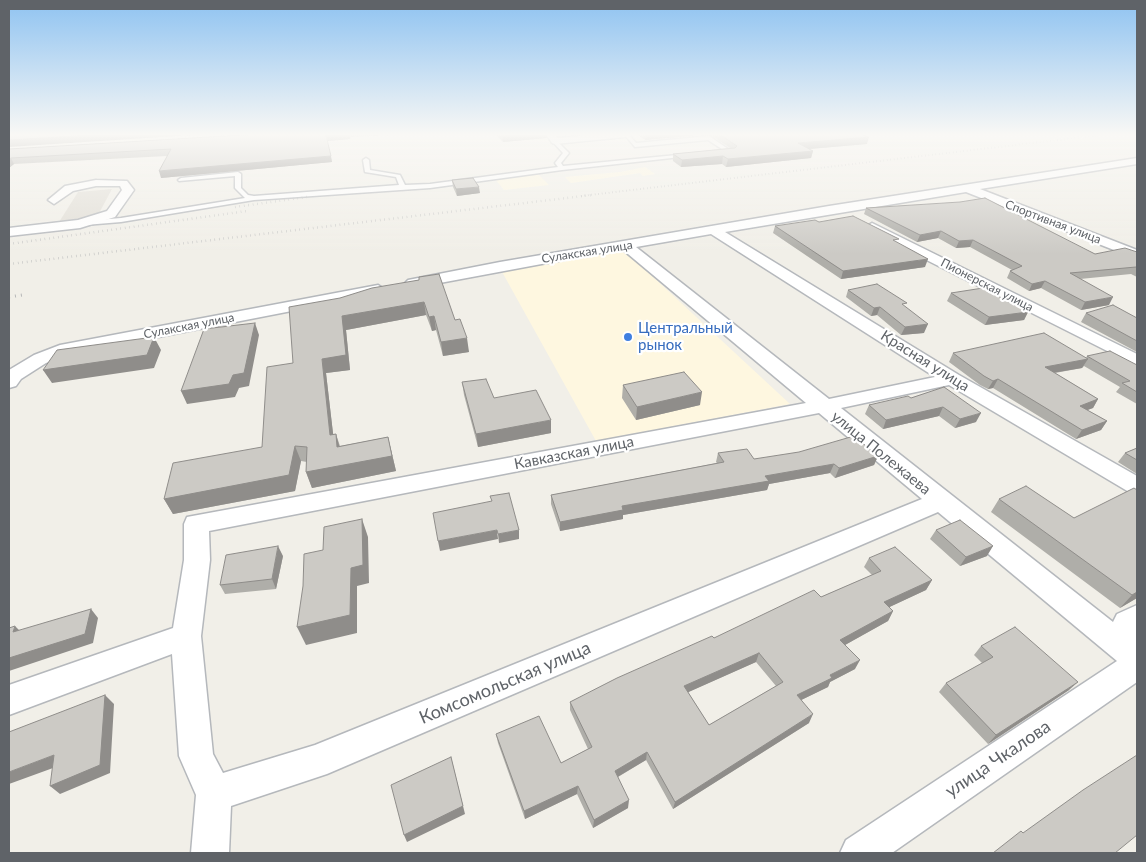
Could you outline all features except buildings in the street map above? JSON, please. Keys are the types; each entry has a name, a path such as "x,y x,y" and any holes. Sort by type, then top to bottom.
{"street":[{"name":"Сулакская улица","path":"9,382 14,375 40,359 66,349 500,266 1057,174"},
{"path":"9,232 80,224 111,214 128,190 123,182 96,183 69,188 54,200"},
{"name":"Спортивная улица","path":"968,189 1137,255"},
{"name":"Пионерская улица","path":"837,209 1137,361"},
{"name":"Красная улица","path":"715,230 952,379 1137,486"},
{"name":"улица Полежаева","path":"626,246 1137,659"},
{"name":"Кавказская улица","path":"186,636 197,560 196,524 824,406 952,379"},
{"name":"Комсомольская улица","path":"214,794 315,762 942,501"},
{"path":"1137,617 1128,622 1137,652"},
{"path":"9,700 186,636 196,756 214,794 210,853"},
{"name":"улица Чкалова","path":"859,853 1137,665"}],"lane":[{"path":"181,180 236,174"},
{"path":"238,174 238,188 246,196 254,198"},
{"path":"387,174 398,176 403,187"},
{"path":"80,224 121,220 254,198 430,186 516,174"}],"shaded area":[{"path":"538,174 549,185 504,190 495,179"},
{"path":"596,174 632,174 571,183 565,177"},
{"path":"112,189 97,217 59,222 78,192"},
{"name":"Центральный рынок","path":"623,249 790,404 596,441 501,270"}],"railway":[{"path":"581,196 766,174"},
{"path":"9,264 592,195"},
{"path":"235,207 307,197"},
{"path":"9,244 247,211"},
{"path":"9,297 22,295"}],"place":[{"name":"Центральный рынок","path":"628,337"}]}
